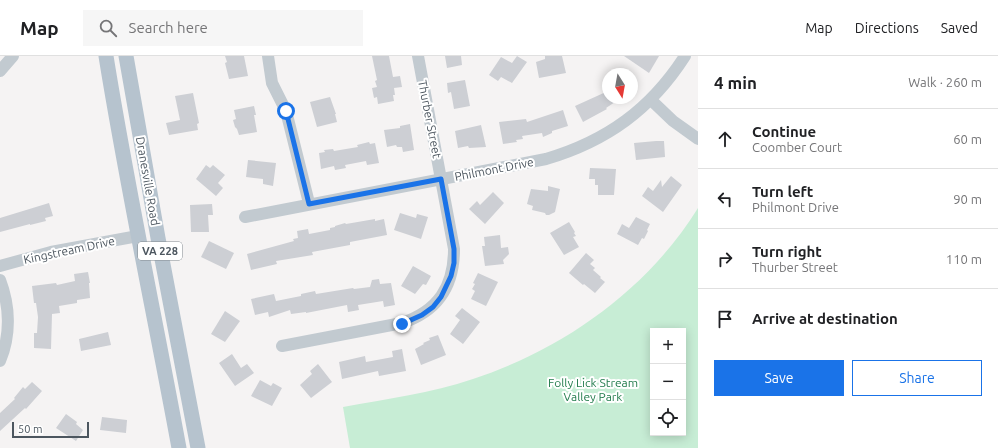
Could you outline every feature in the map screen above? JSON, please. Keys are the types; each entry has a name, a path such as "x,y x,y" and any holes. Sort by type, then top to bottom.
{"main road":[{"name":"Dranesville Road","path":"106,56 138,236 179,448"},
{"name":"Dranesville Road","path":"126,56 194,447"}],"street":[{"path":"0,71 13,56"},
{"path":"268,56 272,83 286,111 309,204"},
{"name":"Thurber Street","path":"282,346 402,324 422,315 433,307 448,285 454,263 454,249 418,56"},
{"name":"Philmont Drive","path":"244,217 546,159 565,154 610,132 631,118 651,100 685,56"},
{"path":"651,100 673,121 698,139"},
{"name":"Kingstream Drive","path":"0,266 51,252 138,236"},
{"path":"0,280 6,298 8,316 7,338 0,361"}],"green space":[{"name":"Folly Lick Stream Valley Park","path":"698,208 698,448 350,448 343,407 409,395 457,384 507,366 540,351 601,313 629,290 655,265 678,237"}],"building":[{"path":"225,56 244,56 248,76 229,79"},
{"path":"372,56 389,56 393,77 400,76 402,87 394,88 394,101 378,104 377,97 374,98 372,88 377,87 375,81 377,80"},
{"path":"445,56 461,56 462,65 447,68"},
{"path":"517,56 527,62 512,83 501,77 498,81 489,75 501,57 512,63"},
{"path":"545,56 562,56 566,73 539,78 536,62 545,59"},
{"path":"624,56 659,56 649,73"},
{"path":"465,80 470,106 454,109 451,92 448,93 447,83"},
{"path":"193,93 199,123 197,124 198,130 169,135 166,123 180,120 175,96"},
{"path":"602,94 602,104 612,104 606,108 607,109 583,122 575,106"},
{"path":"330,97 337,122 317,127 310,102"},
{"path":"254,106 257,132 239,135 233,120 236,119 234,110"},
{"path":"563,110 568,126 552,131 552,133 543,137 542,133 522,136 523,139 516,140 517,142 503,144 499,122 526,119 527,122"},
{"path":"410,124 414,150 403,152 402,147 397,147 396,145 387,147 384,130 400,128 400,126"},
{"path":"481,125 486,147 469,148 468,146 458,148 455,131"},
{"path":"664,141 665,157 636,160 634,143"},
{"path":"369,142 370,144 375,143 379,163 367,165 366,161 345,165 346,168 335,170 334,166 321,169 319,153 325,152 324,150 333,149 334,151 358,147 357,145"},
{"path":"248,160 276,163 273,186 263,184 263,179 246,177"},
{"path":"206,165 210,168 213,165 225,175 218,183 223,188 216,196 196,179"},
{"path":"590,168 616,169 614,195 598,195 598,185 595,185 595,179 589,179"},
{"path":"671,176 682,185 663,212 642,196 648,187 653,191 661,180 662,187"},
{"path":"548,186 560,189 555,212 546,215 545,213 532,210 533,206 527,204 531,189 548,191"},
{"path":"493,192 504,203 485,224 469,209 477,201 480,205"},
{"path":"49,203 53,216 45,218 46,221 0,232 0,218"},
{"path":"212,204 213,215 208,215 209,232 191,232 190,205"},
{"path":"400,213 416,218 417,214 428,217 421,239 394,230"},
{"path":"636,217 650,224 644,239 642,238 638,245 617,234 622,224 629,228"},
{"path":"375,219 375,221 384,219 387,235 350,242 350,245 312,252 313,255 276,261 277,264 251,270 247,254 294,241 293,239 298,238 297,231 308,229 309,234 330,230 330,228 345,223"},
{"path":"569,222 575,232 574,233 576,236 573,237 579,247 564,255 550,233"},
{"path":"500,235 501,248 508,247 509,254 503,260 504,264 485,266 482,246 485,246 484,237"},
{"path":"209,241 234,253 226,269 201,257"},
{"path":"586,253 594,260 590,264 595,268 593,270 605,282 595,293 569,273"},
{"path":"413,266 431,276 426,285 423,284 415,294 401,286"},
{"path":"88,272 90,298 77,300 77,303 59,306 60,313 52,314 51,349 34,348 34,333 37,333 38,317 36,303 34,303 32,286 56,283 57,285 75,281 74,274"},
{"path":"478,273 498,282 486,306 471,299 475,291 472,289 475,284 473,283"},
{"path":"379,279 380,284 391,283 395,305 384,307 383,301 358,305 359,310 348,312 347,305 306,313 291,314 290,310 269,317 268,312 255,315 251,299 274,294 276,301 301,296 301,294 315,291 316,294 370,287 372,280"},
{"path":"462,308 480,322 463,344 450,334 460,320 455,316"},
{"path":"225,311 240,321 225,342 211,334"},
{"path":"108,332 111,345 81,351 79,339"},
{"path":"438,335 446,355 421,365 415,349 430,340 429,338"},
{"path":"402,349 406,371 379,376 378,371 342,379 339,362 365,356 366,362 393,357 392,351"},
{"path":"232,354 241,368 247,364 254,373 235,386 219,363"},
{"path":"318,364 332,382 311,398 300,385 312,374 310,371"},
{"path":"260,380 271,386 273,383 282,388 272,406 251,396"},
{"path":"32,382 42,391 26,409 25,408 0,431 0,413 15,399 14,398 23,387 25,389"},
{"path":"66,414 77,422 76,424 83,430 76,441 56,428"},
{"path":"102,417 127,420 126,433 100,430"}],"route":[{"path":"286,111 296,146 309,204 441,179 454,249 454,263 451,276 448,285 433,307 422,315 402,324"}]}
